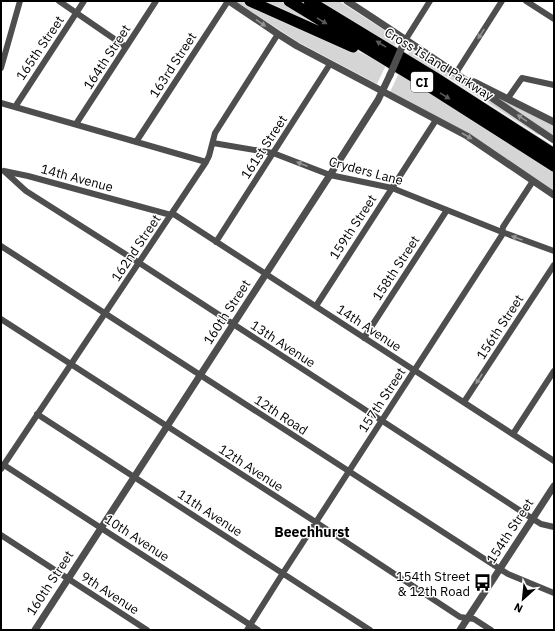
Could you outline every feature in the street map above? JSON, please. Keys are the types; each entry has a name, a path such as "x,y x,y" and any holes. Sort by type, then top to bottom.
{"highway":[{"path":"250,1 404,70"},
{"name":"Cross Island Parkway","path":"289,1 404,70 554,166"},
{"name":"Cross Island Parkway","path":"308,1 489,112 554,154"},
{"path":"489,112 554,150"}],"street":[{"path":"1,68 20,1"},
{"path":"58,1 126,47"},
{"name":"165th Street","path":"15,107 84,1"},
{"name":"164th Street","path":"76,124 156,1"},
{"path":"229,1 305,51 471,139 554,196"},
{"name":"163rd Street","path":"136,142 229,1"},
{"path":"347,1 406,39 554,140"},
{"name":"160th Street","path":"35,630 383,92 406,39 430,1"},
{"path":"456,73 502,1"},
{"path":"526,1 554,19"},
{"name":"162nd Street","path":"2,467 206,162 215,133 278,34"},
{"name":"161st Street","path":"216,242 330,64"},
{"path":"456,73 554,122"},
{"path":"508,98 522,78 554,85"},
{"path":"1,103 206,162"},
{"name":"159th Street","path":"316,306 436,120"},
{"name":"Cryders Lane","path":"213,143 273,153 330,175 392,188 554,251"},
{"name":"14th Avenue","path":"3,170 172,214 554,461"},
{"name":"13th Avenue","path":"3,170 26,191 532,519 541,524 554,527"},
{"name":"157th Street","path":"249,628 414,370 502,236 503,227 532,181"},
{"name":"158th Street","path":"364,338 447,210"},
{"name":"12th Road","path":"1,246 500,569 508,574 554,593"},
{"name":"156th Street","path":"464,402 554,264"},
{"name":"12th Avenue","path":"1,319 316,522 461,618 474,619 491,630"},
{"path":"513,434 554,371"},
{"name":"11th Avenue","path":"37,414 370,630"},
{"name":"10th Avenue","path":"2,467 101,528 249,628 258,630"},
{"name":"154th Street","path":"460,630 554,486"},
{"name":"9th Avenue","path":"1,535 147,630"}],"shaded area":[{"path":"235,1 244,1 343,44 386,65 377,84 298,42"},
{"path":"256,1 280,1 338,36"},
{"path":"316,1 339,1 398,39 394,47"},
{"path":"411,48 539,134 538,135 449,78 407,56"},
{"path":"398,75 403,76 554,171 554,191 472,135 390,92"},
{"path":"491,93 554,125 554,136 499,99"}],"place":[{"name":"154th Street & 12th Road","path":"483,583"}],"district":[{"name":"Beechhurst","path":"312,532"}]}
